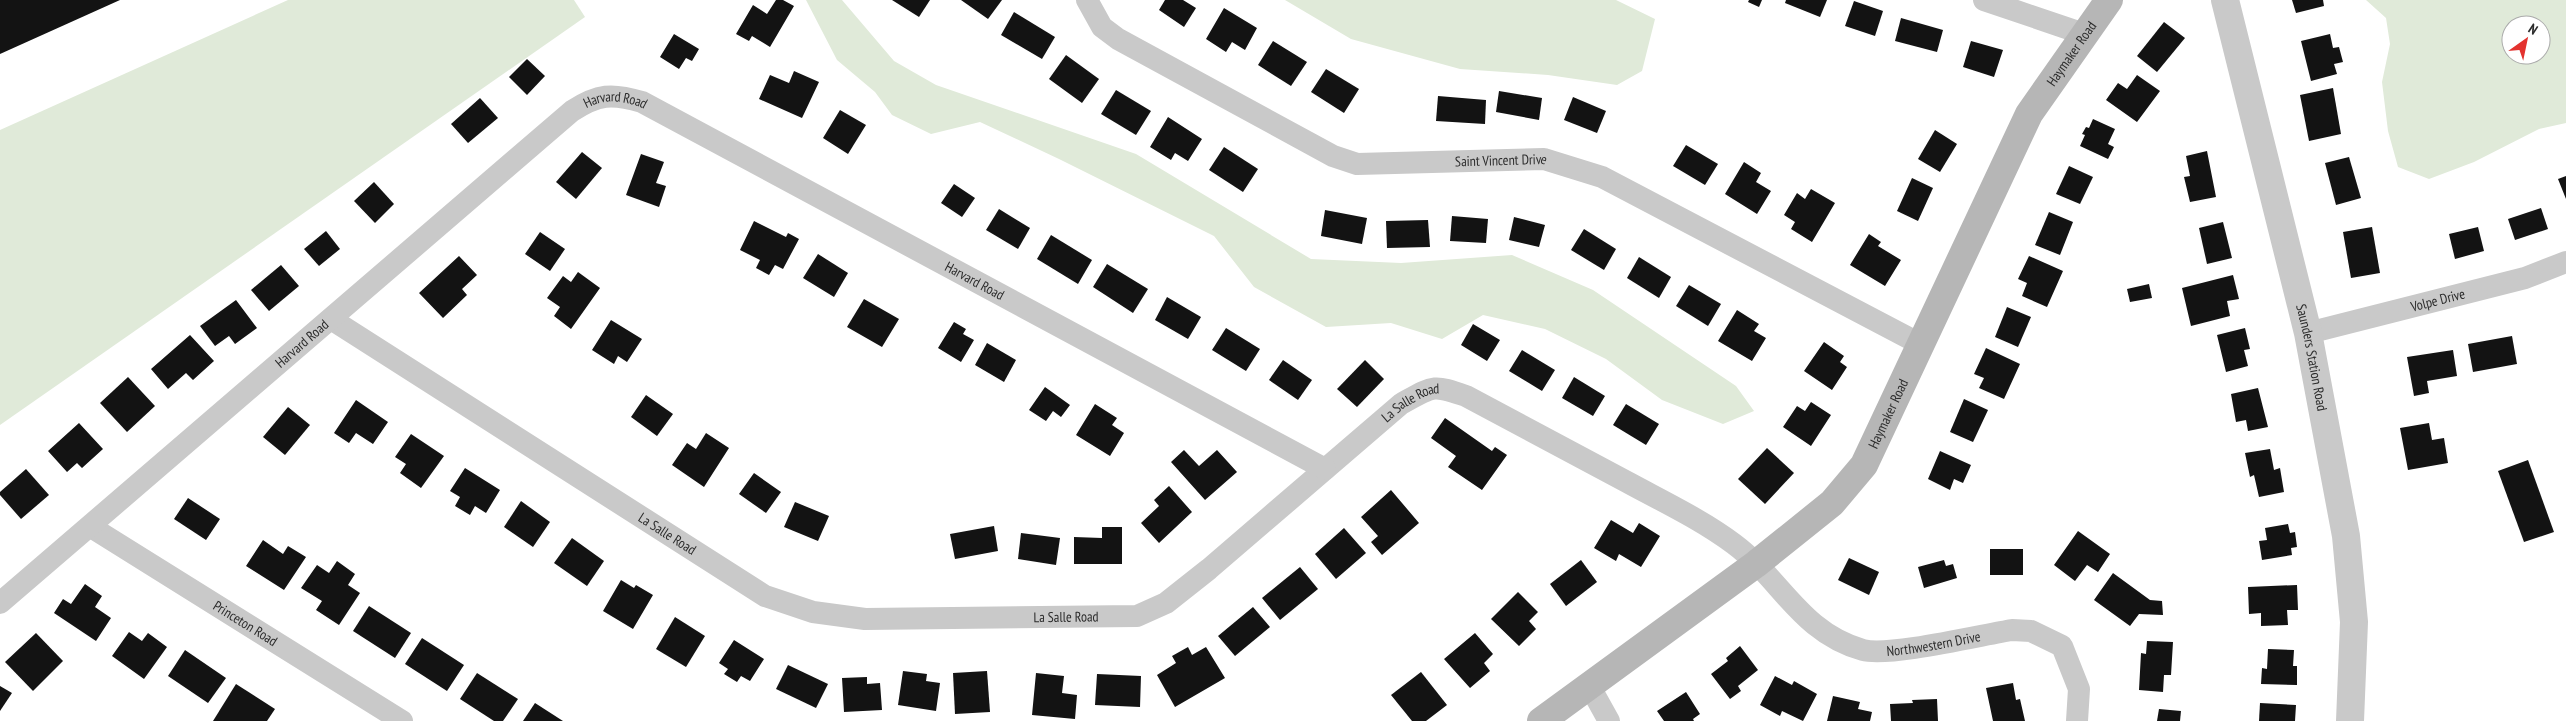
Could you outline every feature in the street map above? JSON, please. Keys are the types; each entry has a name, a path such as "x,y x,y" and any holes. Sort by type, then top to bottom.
{"main road":[{"name":"Haymaker Road","path":"1541,721 1756,564 1832,503 1864,464 1922,345 2029,114 2109,0"}],"street":[{"name":"Saint Vincent Drive","path":"1088,0 1102,27 1118,39 1333,156 1357,164 1544,159 1581,170 1602,177 1922,345"},
{"path":"1984,0 2084,34"},
{"name":"Saunders Station Road","path":"2225,0 2308,333 2346,536 2354,622 2350,721"},
{"name":"Harvard Road","path":"0,603 91,527 572,110 589,100 609,95 623,96 650,107 1325,469"},
{"name":"Volpe Drive","path":"2308,333 2525,278 2566,262"},
{"name":"La Salle Road","path":"331,319 765,596 813,612 865,619 1137,616 1166,603 1401,404 1424,391 1439,387 1466,396 1664,502 1734,543 1756,564"},
{"name":"Princeton Road","path":"91,527 402,721"},
{"name":"Northwestern Drive","path":"1756,564 1796,610 1830,636 1864,650 1892,650 2012,630 2031,631 2048,638 2062,646 2079,689 2077,721"},
{"path":"1589,685 1609,721"}],"green space":[{"path":"288,0 574,0 585,17 0,425 0,130"},
{"path":"806,0 842,0 894,61 936,85 1136,154 1311,259 1401,263 1512,255 1593,290 1736,386 1754,411 1723,424 1662,400 1606,359 1545,329 1483,315 1442,339 1391,323 1326,327 1254,287 1214,236 1059,159 980,122 931,134 892,115 875,92 837,60"},
{"path":"1285,0 1616,0 1655,19 1642,71 1617,85 1548,75 1460,69 1351,39"},
{"path":"2366,0 2566,0 2566,123 2539,129 2474,162 2429,179 2398,167 2388,131 2382,82 2390,44 2386,18"}],"building":[{"path":"0,0 120,0 0,54"},
{"path":"776,0 783,0 794,6 770,47 752,36 749,41 736,34 753,5 767,14"},
{"path":"892,0 930,0 919,17"},
{"path":"961,0 1002,0 988,19"},
{"path":"1165,0 1183,0 1196,8 1184,27 1159,10"},
{"path":"1749,0 1762,0 1759,7 1748,2"},
{"path":"1786,0 1827,0 1820,17 1785,3"},
{"path":"2292,0 2323,0 2324,6 2296,13"},
{"path":"1854,1 1883,11 1875,36 1845,26"},
{"path":"1224,8 1257,28 1245,50 1232,42 1226,52 1206,39"},
{"path":"1014,12 1055,37 1042,59 1001,35"},
{"path":"1901,18 1943,30 1937,52 1895,41"},
{"path":"2164,22 2185,38 2157,72 2137,56"},
{"path":"674,34 699,49 692,61 686,58 679,69 660,57"},
{"path":"2330,34 2333,48 2339,47 2343,62 2334,64 2337,74 2311,81 2301,41"},
{"path":"1273,41 1307,62 1291,86 1258,65"},
{"path":"1971,41 2003,50 1994,77 1963,67"},
{"path":"1066,55 1099,79 1082,103 1049,79"},
{"path":"527,59 545,76 527,95 509,77"},
{"path":"1326,69 1359,89 1344,113 1311,92"},
{"path":"794,71 819,82 802,118 759,99 770,75 789,83"},
{"path":"2137,75 2160,91 2137,122 2106,100 2118,83 2127,89"},
{"path":"2333,88 2341,134 2309,141 2300,95"},
{"path":"1116,90 1151,111 1136,135 1101,114"},
{"path":"1499,91 1542,98 1539,120 1496,112"},
{"path":"1438,96 1486,100 1485,124 1436,121"},
{"path":"1573,97 1606,111 1597,133 1564,120"},
{"path":"480,98 498,118 468,143 451,124"},
{"path":"840,110 866,125 848,154 823,138"},
{"path":"1168,117 1202,139 1188,161 1175,153 1171,160 1150,147"},
{"path":"2093,119 2115,129 2108,144 2114,147 2108,159 2080,146 2085,135 2082,134 2086,127 2089,128"},
{"path":"1935,130 1957,144 1940,172 1918,159"},
{"path":"1686,145 1718,164 1705,185 1673,166"},
{"path":"1224,147 1258,169 1243,192 1209,170"},
{"path":"2207,151 2216,197 2190,202 2184,177 2190,176 2186,156"},
{"path":"582,152 602,168 576,199 556,182"},
{"path":"641,154 664,162 656,183 666,186 659,207 626,195"},
{"path":"2349,157 2361,198 2336,205 2325,163"},
{"path":"1744,162 1761,173 1756,182 1771,191 1757,214 1725,194"},
{"path":"2069,166 2093,177 2080,204 2056,194"},
{"path":"2566,176 2566,199 2558,179"},
{"path":"1912,178 1933,188 1918,221 1897,211"},
{"path":"374,182 394,204 375,223 354,201"},
{"path":"954,184 975,198 962,217 941,203"},
{"path":"1811,189 1835,203 1812,242 1791,229 1795,222 1784,215 1797,193 1805,199"},
{"path":"2541,208 2548,229 2515,240 2508,219"},
{"path":"999,209 1030,228 1018,249 986,230"},
{"path":"1325,210 1367,218 1362,244 1321,236"},
{"path":"2049,212 2073,222 2060,255 2035,245"},
{"path":"1452,216 1488,219 1486,243 1450,241"},
{"path":"1514,217 1545,225 1539,247 1509,240"},
{"path":"1428,220 1430,247 1387,248 1386,221"},
{"path":"754,221 786,237 788,233 799,239 783,269 775,265 769,275 756,268 760,260 740,250"},
{"path":"2223,222 2232,258 2207,264 2199,228"},
{"path":"2372,227 2380,273 2351,278 2343,232"},
{"path":"2478,227 2484,251 2455,259 2449,234"},
{"path":"1584,229 1616,249 1604,270 1571,250"},
{"path":"326,231 340,249 319,266 304,249"},
{"path":"540,232 565,249 550,271 525,254"},
{"path":"1869,234 1881,242 1878,246 1901,260 1885,286 1850,265"},
{"path":"1051,235 1092,260 1078,284 1037,259"},
{"path":"818,254 848,273 834,297 803,278"},
{"path":"459,256 477,275 462,289 467,295 443,318 419,293"},
{"path":"2029,256 2063,271 2047,307 2022,296 2027,283 2018,279"},
{"path":"1639,257 1671,277 1659,298 1627,278"},
{"path":"1107,264 1148,289 1133,313 1093,287"},
{"path":"281,265 299,286 269,311 251,290"},
{"path":"578,272 600,288 571,329 554,316 560,307 547,298 563,276 571,282"},
{"path":"2233,275 2239,299 2227,301 2230,316 2191,326 2182,288"},
{"path":"2149,284 2152,298 2130,302 2127,289"},
{"path":"1689,285 1721,304 1708,326 1676,306"},
{"path":"1167,297 1201,317 1188,339 1155,320"},
{"path":"864,299 899,319 882,347 847,327"},
{"path":"236,300 257,328 235,344 229,336 215,346 200,326"},
{"path":"2007,307 2031,317 2018,347 1995,337"},
{"path":"1737,310 1759,324 1754,331 1766,338 1752,361 1718,341"},
{"path":"611,320 642,339 627,362 618,356 614,364 592,350"},
{"path":"954,322 966,329 963,334 974,340 961,362 938,348"},
{"path":"1473,324 1500,340 1487,361 1461,345"},
{"path":"1226,328 1260,349 1246,371 1212,350"},
{"path":"2245,328 2250,349 2244,350 2248,366 2226,372 2217,335"},
{"path":"190,335 214,361 193,380 186,373 168,389 151,369"},
{"path":"2512,336 2517,364 2473,372 2468,344"},
{"path":"1824,342 1844,356 1840,362 1847,367 1832,390 1804,371"},
{"path":"987,343 1016,360 1004,382 975,365"},
{"path":"1986,348 2020,364 2004,399 1979,388 1984,378 1974,374"},
{"path":"1522,350 1555,370 1542,391 1509,371"},
{"path":"2453,350 2457,376 2427,381 2429,393 2414,396 2407,357"},
{"path":"1283,360 1312,380 1298,400 1269,380"},
{"path":"1365,360 1384,379 1357,407 1337,389"},
{"path":"128,377 155,406 127,432 100,403"},
{"path":"1574,377 1605,396 1593,416 1562,398"},
{"path":"1045,387 1070,405 1061,417 1053,411 1046,421 1029,410"},
{"path":"2258,388 2268,427 2248,431 2246,420 2236,422 2231,394"},
{"path":"646,395 673,414 657,436 631,417"},
{"path":"1964,399 1988,410 1973,442 1950,432"},
{"path":"356,400 388,422 373,444 356,433 349,443 334,433"},
{"path":"1811,402 1831,415 1811,446 1783,427 1797,406 1805,411"},
{"path":"1095,404 1117,418 1112,425 1124,433 1110,456 1076,435"},
{"path":"1626,404 1659,424 1646,445 1613,425"},
{"path":"288,407 310,425 285,455 263,437"},
{"path":"1445,418 1492,451 1495,447 1507,455 1482,490 1448,467 1456,456 1431,438"},
{"path":"79,423 103,449 82,468 77,463 67,472 48,451"},
{"path":"2429,423 2432,440 2444,438 2448,463 2408,470 2400,428"},
{"path":"706,433 729,448 704,487 672,465 687,443 696,449"},
{"path":"411,434 444,456 421,488 400,473 406,464 395,457"},
{"path":"1767,448 1794,473 1765,504 1738,479"},
{"path":"2270,449 2274,470 2280,468 2284,492 2259,497 2254,475 2250,477 2245,453"},
{"path":"1184,450 1199,466 1217,450 1237,472 1205,500 1171,462"},
{"path":"1940,451 1971,465 1963,483 1954,479 1950,490 1928,479"},
{"path":"2528,460 2554,532 2524,542 2498,471"},
{"path":"465,468 500,490 486,513 475,506 470,515 455,506 460,497 450,491"},
{"path":"26,469 49,495 21,519 0,495 0,492"},
{"path":"754,473 781,492 766,513 739,494"},
{"path":"1169,486 1192,512 1159,543 1141,523 1159,506 1154,500"},
{"path":"1391,490 1419,523 1382,555 1371,542 1378,536 1361,517"},
{"path":"188,498 220,519 206,540 174,519"},
{"path":"521,501 550,522 533,547 504,527"},
{"path":"795,502 829,516 818,541 784,527"},
{"path":"1611,520 1633,533 1639,523 1660,536 1641,567 1619,554 1616,561 1594,548"},
{"path":"2288,524 2290,533 2295,532 2297,547 2291,548 2292,555 2262,560 2259,541 2267,540 2265,528"},
{"path":"994,526 998,551 955,559 950,534"},
{"path":"1102,527 1122,527 1122,564 1074,564 1074,537 1102,538"},
{"path":"1344,528 1366,553 1336,579 1315,554"},
{"path":"2078,531 2110,554 2098,572 2087,565 2075,581 2054,565"},
{"path":"1021,533 1060,538 1056,565 1018,559"},
{"path":"572,538 604,561 587,586 554,563"},
{"path":"263,540 283,554 288,546 306,557 284,590 246,566"},
{"path":"1990,549 2023,549 2023,575 1990,575"},
{"path":"1849,558 1879,572 1869,595 1838,580"},
{"path":"1581,560 1597,582 1566,606 1550,584"},
{"path":"1944,560 1946,566 1953,564 1957,578 1924,588 1918,567"},
{"path":"337,561 355,574 348,585 360,593 339,625 316,610 322,601 301,588 317,565 329,573"},
{"path":"1300,567 1318,589 1280,620 1262,598"},
{"path":"2113,573 2150,600 2162,601 2163,615 2139,614 2130,626 2094,600"},
{"path":"621,580 634,588 636,585 653,595 633,629 603,611"},
{"path":"85,584 102,596 95,607 111,618 96,641 54,613 63,599 71,604"},
{"path":"2297,585 2298,610 2287,610 2288,625 2261,626 2261,613 2249,614 2248,587"},
{"path":"1518,592 1538,612 1529,621 1536,629 1519,646 1491,619"},
{"path":"369,606 411,633 395,658 353,631"},
{"path":"1253,607 1270,627 1235,656 1218,636"},
{"path":"675,617 705,636 686,667 656,649"},
{"path":"129,632 142,641 148,633 167,647 144,679 112,656"},
{"path":"36,633 63,661 33,691 5,662"},
{"path":"1475,633 1493,654 1484,663 1490,671 1470,688 1444,659"},
{"path":"422,638 464,665 447,691 405,664"},
{"path":"734,640 764,659 750,681 741,676 737,682 724,674 728,669 719,663"},
{"path":"2147,641 2173,642 2171,675 2164,675 2163,692 2139,690 2141,653 2146,654"},
{"path":"1740,646 1758,670 1738,686 1741,691 1730,699 1711,674 1728,661 1726,658"},
{"path":"1188,647 1192,655 1206,647 1225,678 1175,707 1157,675 1176,663 1172,656"},
{"path":"2268,649 2294,650 2293,666 2297,666 2297,685 2261,684 2262,668 2267,669"},
{"path":"185,650 226,678 208,703 168,676"},
{"path":"788,665 828,684 816,708 776,689"},
{"path":"903,671 927,674 926,681 940,683 936,711 898,705"},
{"path":"987,671 990,712 955,714 953,673"},
{"path":"1421,672 1447,705 1426,721 1412,721 1391,695"},
{"path":"477,673 518,699 503,721 494,721 460,699"},
{"path":"1036,673 1064,676 1062,693 1077,695 1075,719 1032,715"},
{"path":"1097,674 1141,676 1140,707 1095,705"},
{"path":"1775,676 1792,685 1794,681 1817,694 1803,721 1782,711 1780,716 1760,705"},
{"path":"867,677 867,684 880,683 882,710 844,712 842,678"},
{"path":"2013,683 2016,700 2020,699 2025,721 1993,721 1986,688"},
{"path":"236,684 275,709 267,721 213,721"},
{"path":"0,686 12,693 0,711"},
{"path":"1686,692 1700,714 1693,719 1694,721 1664,721 1657,711"},
{"path":"1833,696 1860,702 1858,709 1872,712 1870,721 1827,721"},
{"path":"1937,699 1938,721 1891,721 1890,704 1913,703 1912,700"},
{"path":"535,703 563,721 523,721"},
{"path":"2260,703 2296,705 2295,721 2259,721"},
{"path":"2159,709 2181,711 2180,721 2157,721"}]}
